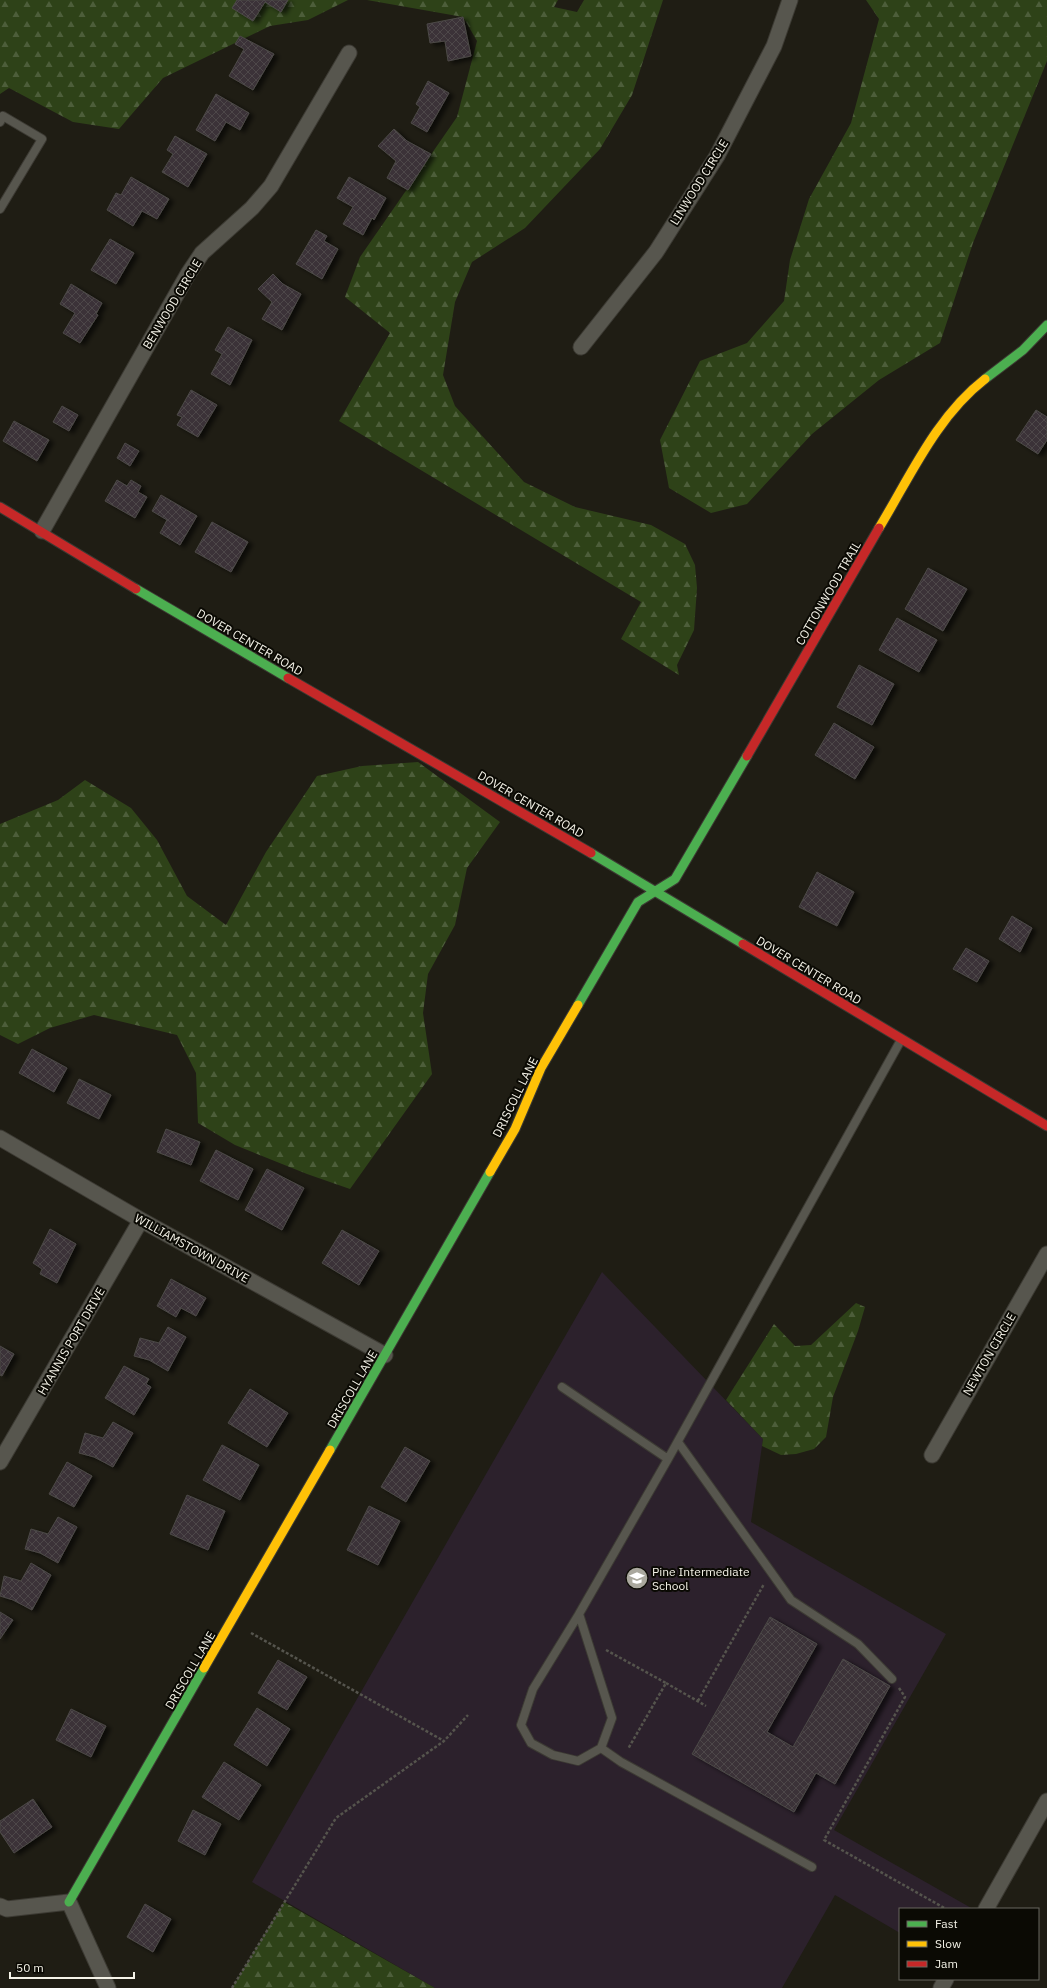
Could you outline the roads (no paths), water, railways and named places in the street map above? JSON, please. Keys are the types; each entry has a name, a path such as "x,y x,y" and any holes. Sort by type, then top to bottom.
{"street":[{"name":"LINWOOD CIRCLE","path":"581,347 656,252 717,156 774,46 790,0"},
{"name":"BENWOOD CIRCLE","path":"42,532 188,274 202,254 252,208 271,186 349,53"},
{"name":"COTTONWOOD TRAIL","path":"656,892 675,879 938,428 971,390 1023,350 1047,326"},
{"name":"DOVER CENTER ROAD","path":"0,507 191,622 656,892 1047,1126"},
{"name":"DRISCOLL LANE","path":"69,1902 515,1129 541,1068 604,958 638,902 656,892"},
{"name":"WILLIAMSTOWN DRIVE","path":"0,1138 142,1220 385,1355"},
{"name":"HYANNIS PORT DRIVE","path":"0,1462 142,1220"},
{"name":"NEWTON CIRCLE","path":"932,1455 1047,1254"},
{"path":"987,1908 1047,1801"},
{"path":"0,1906 7,1909 69,1902 108,1988"}],"lane":[{"path":"0,122 3,116 42,138 0,209"},
{"path":"579,1614 612,1718 601,1748 578,1761 553,1755 531,1743 521,1725 533,1689 579,1614 678,1442 902,1040"},
{"path":"562,1387 668,1459"},
{"path":"678,1442 791,1600 858,1644 892,1679"},
{"path":"601,1748 621,1762 812,1867"}],"place":[{"name":"Pine Intermediate School","path":"637,1578"}]}
